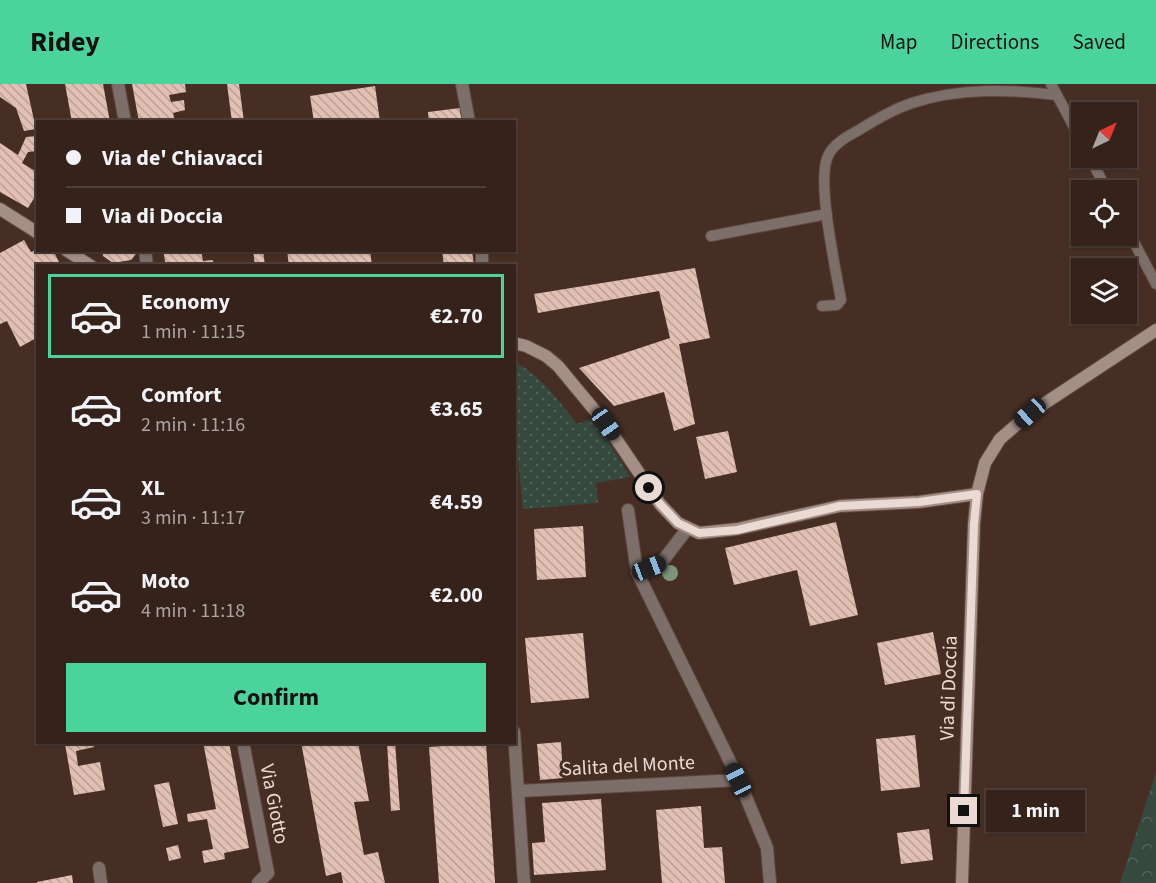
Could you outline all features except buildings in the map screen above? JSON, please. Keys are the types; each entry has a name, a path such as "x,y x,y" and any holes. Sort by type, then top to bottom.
{"street":[{"path":"118,84 125,120"},
{"path":"462,84 469,120"},
{"path":"0,209 36,232"},
{"path":"69,252 88,264"},
{"name":"Via di Doccia","path":"962,883 974,524 977,494 985,463 1000,439 1030,413 1156,330"},
{"path":"516,344 546,356 572,380 606,424 660,504 678,523 699,533 737,530 840,506 919,502 977,494"},
{"path":"628,510 637,572 738,780 767,848 770,883"},
{"path":"637,572 662,563 688,528"},
{"name":"Via Giotto","path":"243,744 269,878 258,883"},
{"path":"515,744 524,883"},
{"name":"Salita del Monte","path":"519,791 738,780"},
{"path":"99,868 101,883"}],"lane":[{"path":"1051,84 1071,121"},
{"path":"822,306 837,305 841,300 827,214 824,177 828,155 842,140 874,120 911,103 948,95 994,89 1057,95"},
{"path":"711,236 827,214"},
{"path":"1136,246 1156,284"}],"green space":[{"path":"516,363 541,382 577,424 590,419 606,438 630,477 596,483 598,503 523,509 516,437"},
{"path":"1156,772 1156,883 1120,883"}],"route":[{"path":"649,488 678,523 699,533 737,530 840,506 919,502 977,494 964,811"}]}
